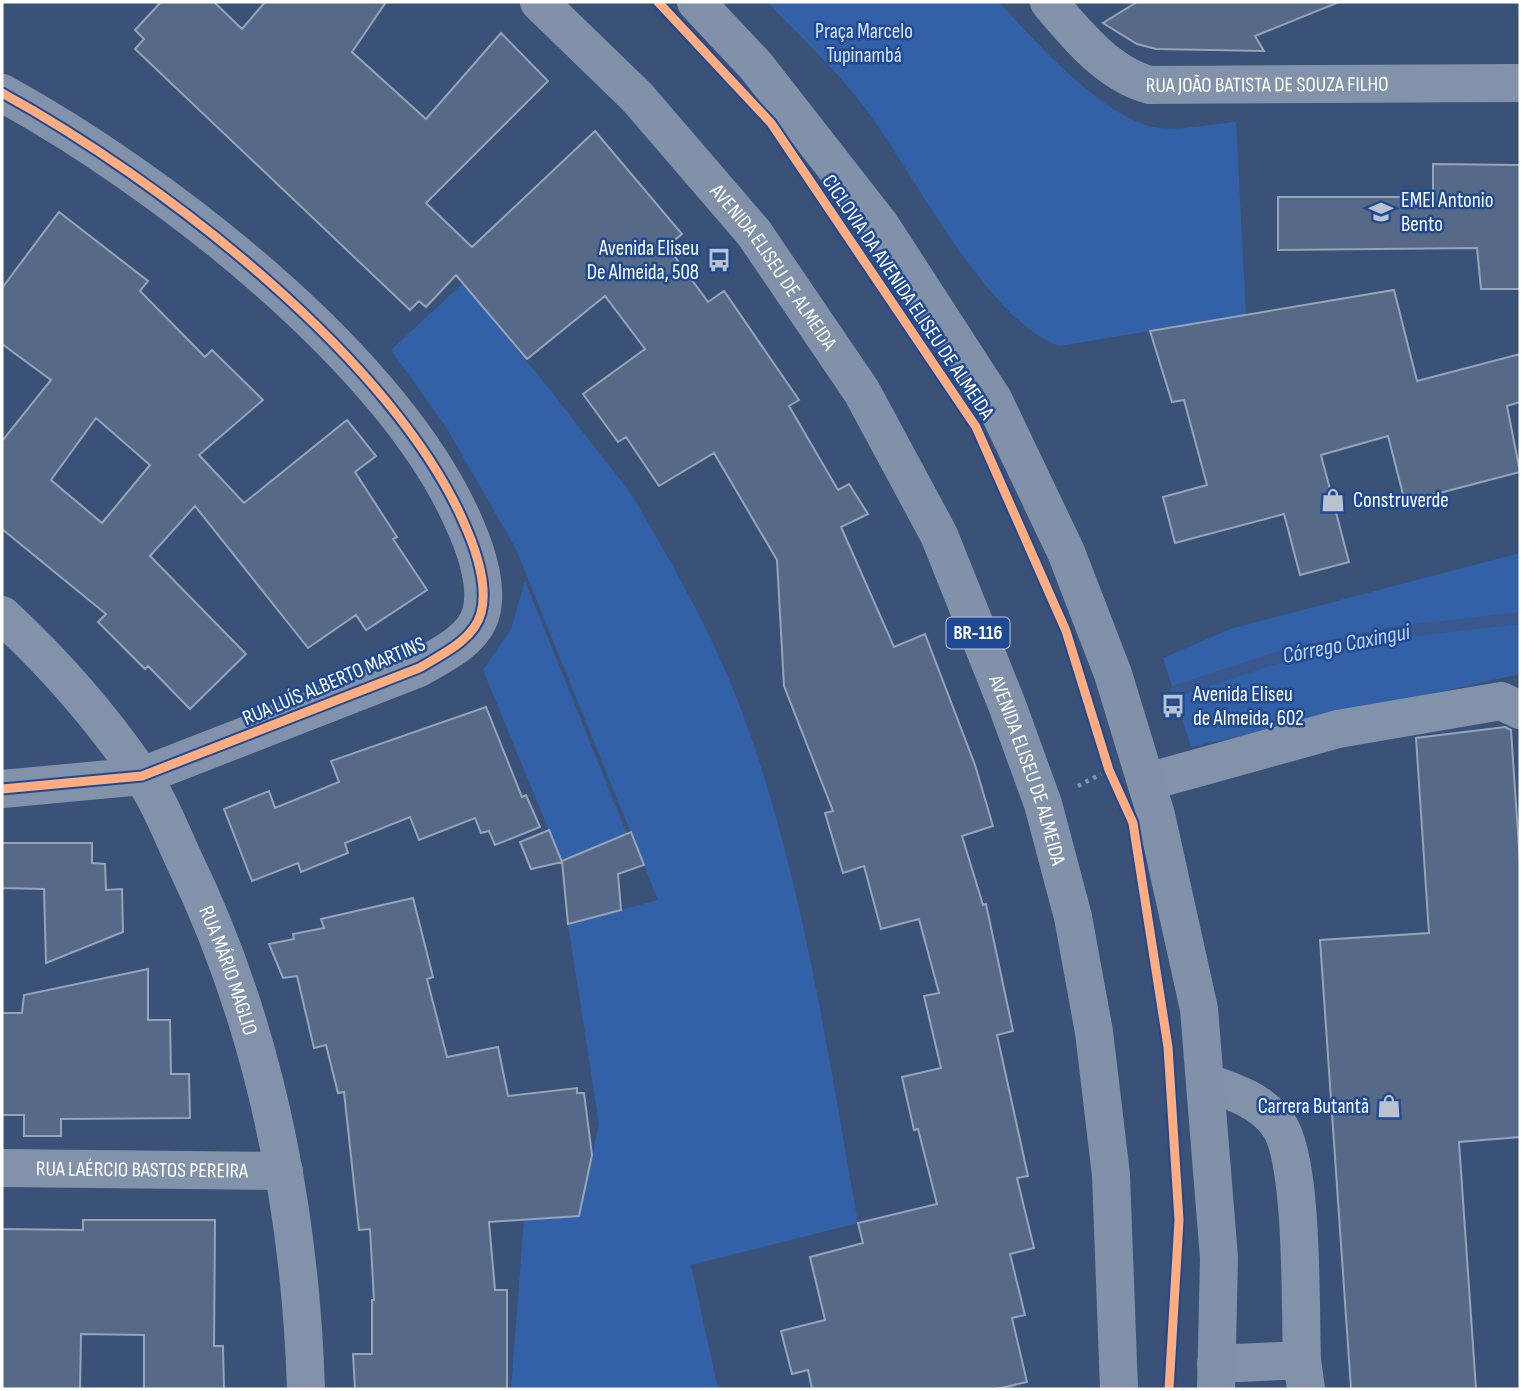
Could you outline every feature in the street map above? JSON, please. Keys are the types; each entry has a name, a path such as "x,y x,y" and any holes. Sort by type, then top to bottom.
{"main road":[{"name":"AVENIDA ELISEU DE ALMEIDA","path":"539,2 636,97 754,233 862,392 939,535 1043,804 1073,917 1094,1032 1111,1175 1119,1389"},
{"path":"696,2 756,66 881,226 993,399 1066,552 1113,674 1130,781 1199,1009 1219,1258 1216,1376"}],"street":[{"name":"RUA JOÃO BATISTA DE SOUZA FILHO","path":"1049,2 1069,27 1109,64 1135,81 1150,85 1520,83"},
{"name":"RUA LUÍS ALBERTO MARTINS","path":"2,93 133,175 286,297 359,371 405,424 437,470 459,511 474,547 480,572 481,614 473,628 457,645 419,668 142,776 2,789"},
{"name":"RUA MÁRIO MAGLIO","path":"2,615 38,648 142,776 210,913 249,1026 284,1171 302,1324 306,1389"},
{"path":"1130,781 1338,729 1501,701 1520,710"},
{"path":"1205,1082 1240,1095 1264,1109 1278,1124 1288,1141 1295,1183 1304,1375 1216,1376"},
{"name":"RUA LAÉRCIO BASTOS PEREIRA","path":"2,1168 284,1171"}],"path":[{"path":"1043,804 1109,770 1130,781"}],"green space":[{"name":"Praça Marcelo Tupinambá","path":"767,2 999,2 1073,78 1118,112 1140,123 1161,128 1189,128 1236,122 1246,315 1059,346 1031,330 1003,305 976,273 859,100"},
{"path":"463,283 626,487 680,580 720,658 742,712 763,773 797,900 824,1030 858,1223 691,1265 718,1389 511,1389 524,1219 579,1216 599,1124 568,924 658,900 516,549 446,427 391,350"},
{"path":"1520,553 1520,674 1191,747 1163,658 1230,629"},
{"path":"525,581 627,834 562,862 483,670 511,629"}],"building":[{"path":"161,2 214,2 242,29 265,2 386,2 352,52 426,119 501,33 548,81 426,203 472,247 595,131 682,234 667,246 708,302 724,291 799,400 789,406 838,490 849,484 868,514 841,527 894,647 925,634 975,765 993,826 962,836 983,905 986,904 1013,1031 997,1035 1028,1176 1017,1178 1034,1248 1010,1254 1025,1315 1012,1318 1027,1382 997,1389 812,1389 808,1370 792,1374 781,1331 825,1320 810,1257 863,1243 858,1223 937,1204 918,1129 914,1130 902,1077 941,1068 924,996 939,993 919,919 881,929 864,866 843,873 825,813 833,811 784,686 777,560 714,453 659,486 626,437 618,442 583,394 645,349 605,296 527,359 456,275 426,307 419,301 410,310 135,49 144,39 135,30"},
{"path":"1137,2 1337,3 1255,36 1264,51 1156,49 1137,44 1103,23"},
{"path":"1433,164 1520,165 1520,289 1481,289 1477,248 1278,250 1278,197 1433,197"},
{"path":"59,212 148,281 140,291 205,357 212,350 263,400 199,455 244,503 347,420 376,456 355,472 397,537 393,539 427,590 366,630 356,615 308,648 195,506 150,556 246,654 190,709 148,666 145,669 98,622 106,614 2,529 2,441 51,380 2,344 2,288","holes":["96,418 150,465 102,523 51,480"]},
{"path":"1394,290 1417,381 1520,354 1520,402 1507,406 1520,472 1405,502 1388,436 1321,455 1349,562 1300,575 1284,514 1175,543 1163,497 1207,485 1184,400 1172,402 1150,331"},
{"path":"486,707 522,797 526,795 540,827 495,845 489,831 481,833 475,818 419,840 410,817 345,843 348,853 301,872 298,863 252,881 224,809 269,791 275,808 339,782 331,761"},
{"path":"1505,727 1511,730 1520,863 1520,1137 1459,1142 1476,1389 1351,1389 1320,940 1429,933 1416,738"},
{"path":"549,830 562,862 531,869 520,842"},
{"path":"631,832 644,865 618,874 621,910 568,924 562,861"},
{"path":"2,843 92,843 92,863 105,864 106,890 122,889 123,932 46,963 44,889 2,888"},
{"path":"413,898 433,977 427,979 447,1057 498,1047 508,1096 577,1088 577,1093 584,1093 592,1155 579,1216 489,1222 495,1290 507,1290 507,1389 355,1389 353,1354 372,1354 374,1300 370,1229 359,1230 344,1092 338,1093 326,1045 314,1048 297,976 283,978 269,944 294,939 293,934 324,928 321,919"},
{"path":"148,969 148,1020 170,1020 171,1074 189,1074 190,1118 61,1119 61,1136 24,1136 24,1115 2,1115 2,1013 22,1013 24,995"},
{"path":"83,1220 215,1220 214,1346 223,1346 224,1389 144,1389 144,1335 81,1334 80,1389 2,1389 2,1229 83,1230"}],"waterway":[{"name":"Córrego Caxingui","path":"1176,691 1285,655 1390,633 1520,618"}],"cycle path":[{"name":"CICLOVIA DA AVENIDA ELISEU DE ALMEIDA","path":"658,2 771,123 976,427 1066,631 1109,770 1133,823 1168,1047 1179,1220 1169,1389"},
{"path":"2,93 131,174 200,225 268,280 331,340 387,403 434,466 471,539 478,560 483,593 481,613 471,631 456,646 419,668 142,776 2,789"}],"place":[{"name":"EMEI Antonio Bento","path":"1381,212"},
{"name":"Avenida Eliseu De Almeida, 508","path":"719,260"},
{"name":"Construverde","path":"1333,500"},
{"name":"Avenida Eliseu de Almeida, 602","path":"1173,706"},
{"name":"Carrera Butantã","path":"1389,1106"}]}
